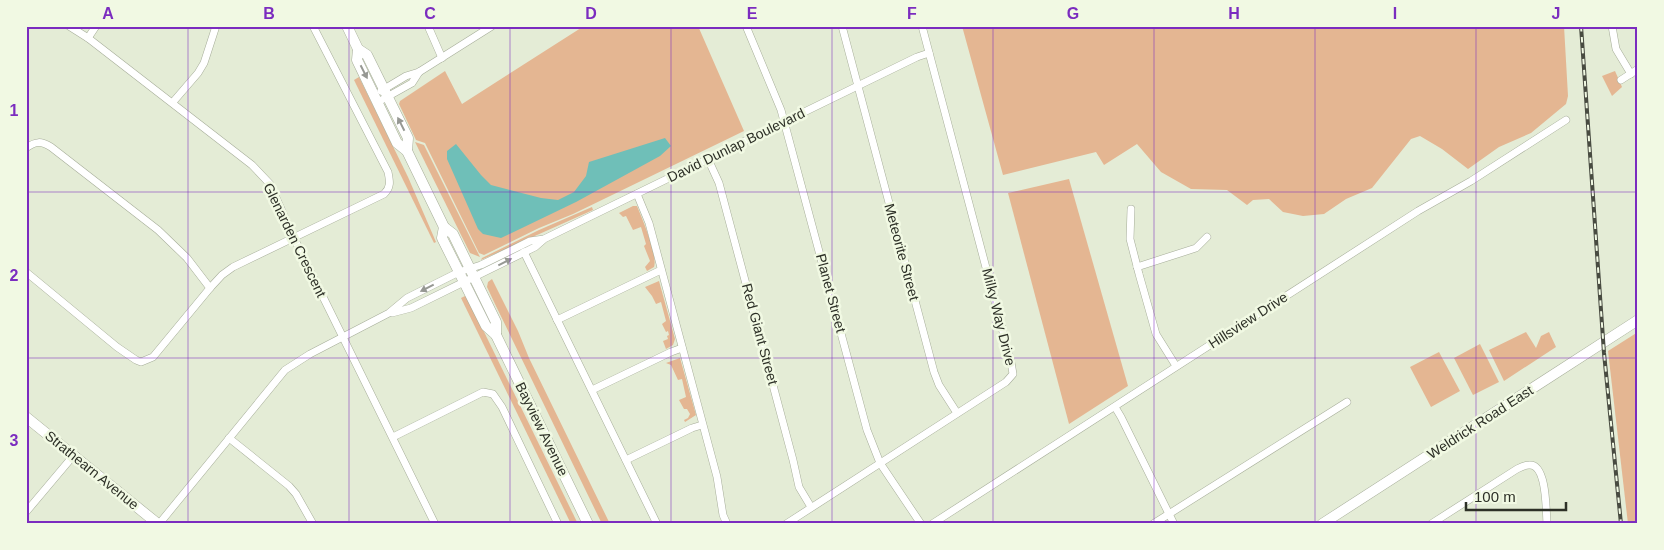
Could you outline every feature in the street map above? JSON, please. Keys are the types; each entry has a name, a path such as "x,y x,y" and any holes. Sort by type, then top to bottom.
{"main road":[{"name":"Bayview Avenue","path":"347,26 358,49 357,60 381,96 397,143 407,151 444,227 453,234 496,322 496,335"},
{"name":"Bayview Avenue","path":"444,227 442,238 486,326 496,335 588,524"},
{"name":"Weldrick Road East","path":"1324,523 1638,320"},
{"name":"Strathearn Avenue","path":"26,417 159,524"}],"street":[{"name":"Glenarden Crescent","path":"69,26 88,38 173,102 252,165 270,184 294,238 435,524"},
{"path":"88,38 96,26"},
{"path":"173,102 201,68 216,26"},
{"path":"26,272 117,347 141,362 153,357 210,288 233,267 384,194 391,183 388,172 314,26"},
{"path":"428,26 442,58"},
{"path":"381,96 412,83 419,72 492,26"},
{"path":"746,26 781,110 784,122"},
{"name":"Meteorite Street","path":"842,26 934,372 939,385 956,413"},
{"name":"Milky Way Drive","path":"786,524 1006,382 1013,374 1013,368 922,26"},
{"path":"1612,26 1616,49 1634,71 1621,80"},
{"name":"David Dunlap Boulevard","path":"389,313 411,308 465,283 535,247 544,239 917,57 929,53"},
{"name":"Hillsview Drive","path":"932,524 1418,211 1470,181 1566,120"},
{"name":"Planet Street","path":"784,122 867,430 880,463 920,524"},
{"path":"26,148 35,142 43,142 51,147 158,230 187,258 210,288"},
{"name":"Red Giant Street","path":"708,159 722,192 794,460 797,482 811,507"},
{"path":"637,194 649,223 717,478 723,515 727,524"},
{"path":"1131,209 1130,238 1156,334 1176,366"},
{"path":"1137,267 1196,248 1207,237"},
{"name":"David Dunlap Boulevard","path":"389,313 407,298 459,272 481,265 530,241 544,239"},
{"path":"524,252 657,524"},
{"path":"557,320 661,270"},
{"path":"159,524 285,370 310,354 389,313"},
{"path":"592,390 682,348"},
{"path":"393,437 483,392 493,394 502,407 558,524"},
{"path":"1153,524 1347,402"},
{"path":"1115,407 1174,524"},
{"path":"626,460 702,425"},
{"path":"229,438 289,486 314,524"},
{"path":"26,512 74,454"},
{"path":"1431,524 1517,468 1529,464 1535,466 1542,477 1547,524"}],"shaded area":[{"path":"584,26 698,26 744,131 484,255 479,253 425,143 416,140 399,104 400,101 445,71 462,104"},
{"path":"962,26 1564,26 1568,96 1566,104 1531,133 1499,147 1468,169 1442,149 1420,136 1411,139 1372,188 1346,199 1324,214 1303,216 1283,212 1269,199 1253,200 1247,205 1227,190 1191,189 1161,172 1137,144 1104,165 1096,152 1003,175"},
{"path":"1615,71 1622,87 1612,96 1602,76"},
{"path":"359,77 408,177 436,242 434,243 354,80"},
{"path":"415,142 424,145 480,257 470,253"},
{"path":"1069,179 1128,386 1069,424 1008,193"},
{"path":"637,206 654,255 654,267 647,271 645,267 650,261 644,246 646,244 641,227 633,230 626,216 623,217 619,213"},
{"path":"592,207 593,210 481,260 539,230"},
{"path":"492,279 610,524 602,524 495,304 487,287 488,282"},
{"path":"659,281 675,339 673,345 666,349 663,341 668,339 667,336 669,335 662,324 666,321 661,302 656,304 645,287"},
{"path":"465,296 578,524 571,524 461,298"},
{"path":"1526,332 1536,348 1541,336 1549,332 1556,347 1504,381 1489,350"},
{"path":"1638,332 1638,524 1628,524 1608,351"},
{"path":"1480,344 1499,382 1473,395 1454,358"},
{"path":"1439,352 1460,391 1431,407 1410,367"},
{"path":"680,358 696,415 685,422 684,420 690,414 687,409 684,409 679,400 686,397 682,379 678,380 671,365 666,363"}],"water":[{"path":"665,138 671,146 660,156 576,202 501,238 483,234 478,229 447,159 447,151 456,144 491,185 541,198 558,200 574,192 586,176 589,162"}],"railway":[{"path":"1581,26 1604,353 1621,524"}]}
